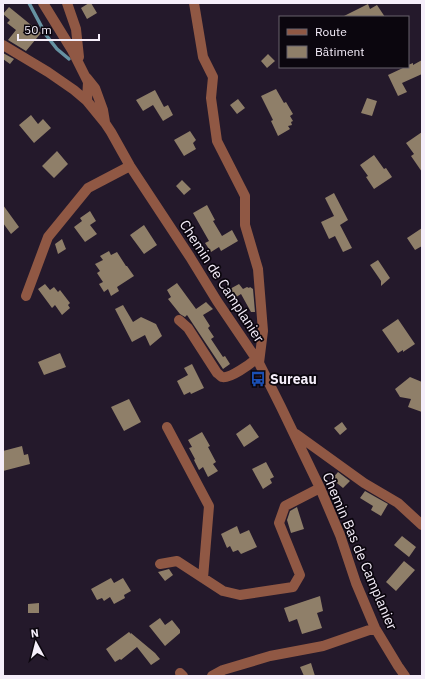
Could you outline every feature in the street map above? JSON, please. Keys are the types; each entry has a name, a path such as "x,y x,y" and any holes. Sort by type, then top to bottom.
{"street":[{"path":"43,3 72,50 88,82 87,102"},
{"path":"67,3 76,29 82,70 95,88 103,110 105,123"},
{"path":"180,320 188,328 217,373 223,377 228,377 257,361 263,331 258,269 245,225 245,196 217,142 211,98 213,77 203,57 194,3"},
{"name":"Chemin de Camplanier","path":"3,45 48,72 74,90 87,102 105,123 130,166 257,361 294,433 364,483 398,503 422,525"},
{"path":"74,90 82,70"},
{"path":"26,296 48,237 88,188 130,166"},
{"path":"167,427 209,506 203,578"},
{"name":"Chemin Bas de Camplanier","path":"294,433 340,534 358,589 375,628 398,666 406,676"},
{"path":"160,564 177,561 223,591 240,595 293,587 300,575 280,523 285,506 320,488"},
{"path":"212,676 223,670 270,656 323,646 375,628"}],"building":[{"path":"91,3 97,13 87,19 81,8"},
{"path":"368,4 370,9 377,5 384,16 344,16"},
{"path":"9,7 41,33 26,51 8,40 16,30 7,23 10,20 3,14"},
{"path":"3,53 14,59 10,64 3,59"},
{"path":"268,54 275,61 267,68 261,61"},
{"path":"422,60 422,74 402,83 407,92 398,96 388,75 403,68 409,68 409,65 413,63 413,65"},
{"path":"276,89 284,103 286,102 293,114 290,116 293,121 291,122 292,125 288,126 290,129 278,136 271,121 273,120 261,96"},
{"path":"155,90 164,107 168,105 173,115 163,121 153,105 143,111 136,100"},
{"path":"367,98 377,101 372,116 361,113"},
{"path":"238,99 245,108 237,114 230,105"},
{"path":"31,115 38,124 43,119 51,128 34,143 19,125"},
{"path":"190,131 196,140 193,143 196,149 184,156 174,140"},
{"path":"422,132 422,172 411,156 414,154 406,143"},
{"path":"57,151 68,164 54,178 42,166"},
{"path":"374,155 392,177 374,189 366,177 368,176 360,165"},
{"path":"182,180 191,189 184,195 176,186"},
{"path":"334,193 348,220 340,225 352,248 343,252 335,236 329,239 321,222 334,216 325,198"},
{"path":"3,205 19,227 11,234 3,223"},
{"path":"207,205 215,220 213,221 222,236 232,230 238,241 221,251 219,247 211,252 205,243 209,241 193,213"},
{"path":"90,211 96,221 90,225 97,234 85,242 74,227 82,221 80,218"},
{"path":"144,225 157,245 144,254 130,235"},
{"path":"422,228 422,246 415,250 407,238"},
{"path":"62,239 66,249 58,254 55,244"},
{"path":"109,251 111,255 117,252 134,276 117,287 119,291 111,296 108,289 104,292 99,284 103,282 97,273 100,271 95,264 103,260 100,256"},
{"path":"378,260 390,278 381,286 381,281 370,265"},
{"path":"177,283 196,309 206,302 213,309 203,315 210,326 208,328 214,337 211,339 223,357 225,356 230,364 223,369 187,315 185,317 180,314 168,299 171,297 167,290"},
{"path":"45,284 50,290 54,287 58,292 60,290 70,303 68,305 70,308 62,315 55,305 52,308 38,289"},
{"path":"239,284 243,289 250,287 253,289 255,312 251,312 241,294 233,299 228,290"},
{"path":"123,305 133,322 141,317 156,324 162,336 150,346 145,335 132,342 115,309"},
{"path":"398,319 415,344 403,352 403,350 398,353 382,330"},
{"path":"60,353 66,367 44,375 38,362"},
{"path":"192,364 204,388 191,394 190,392 184,395 177,381 188,375 184,368"},
{"path":"410,377 422,382 422,412 408,407 411,399 400,397 395,389"},
{"path":"129,399 141,422 124,431 111,407"},
{"path":"342,422 347,429 340,435 334,428"},
{"path":"250,424 259,437 244,447 236,434"},
{"path":"202,432 210,446 208,447 216,462 213,464 218,471 208,477 203,467 199,470 189,448 192,447 188,440"},
{"path":"22,446 24,455 28,454 30,464 3,471 3,451"},
{"path":"266,462 274,477 270,479 272,483 263,489 252,469"},
{"path":"338,472 350,481 343,488 332,479"},
{"path":"365,491 388,504 381,516 371,510 373,506 360,498"},
{"path":"297,507 304,529 291,533 287,520 290,511"},
{"path":"237,526 240,534 249,530 257,547 241,554 238,550 233,552 230,546 227,548 221,534"},
{"path":"402,536 416,547 409,557 394,545"},
{"path":"404,561 415,570 396,591 386,582"},
{"path":"169,569 173,575 165,581 158,572"},
{"path":"111,578 114,583 123,578 131,591 124,595 125,598 114,604 110,597 104,601 102,598 97,600 91,589"},
{"path":"320,596 323,611 317,613 322,628 302,634 297,619 289,622 284,608"},
{"path":"39,603 39,613 28,613 28,604"},
{"path":"160,618 165,625 172,620 180,630 180,633 165,646 149,626"},
{"path":"129,632 155,653 160,659 151,665 137,647 121,660 120,659 115,662 106,649"},
{"path":"311,663 315,676 304,676 300,667"}],"waterway":[{"path":"29,3 46,35 57,49 69,59"}],"place":[{"name":"Sureau","path":"258,379"}]}
